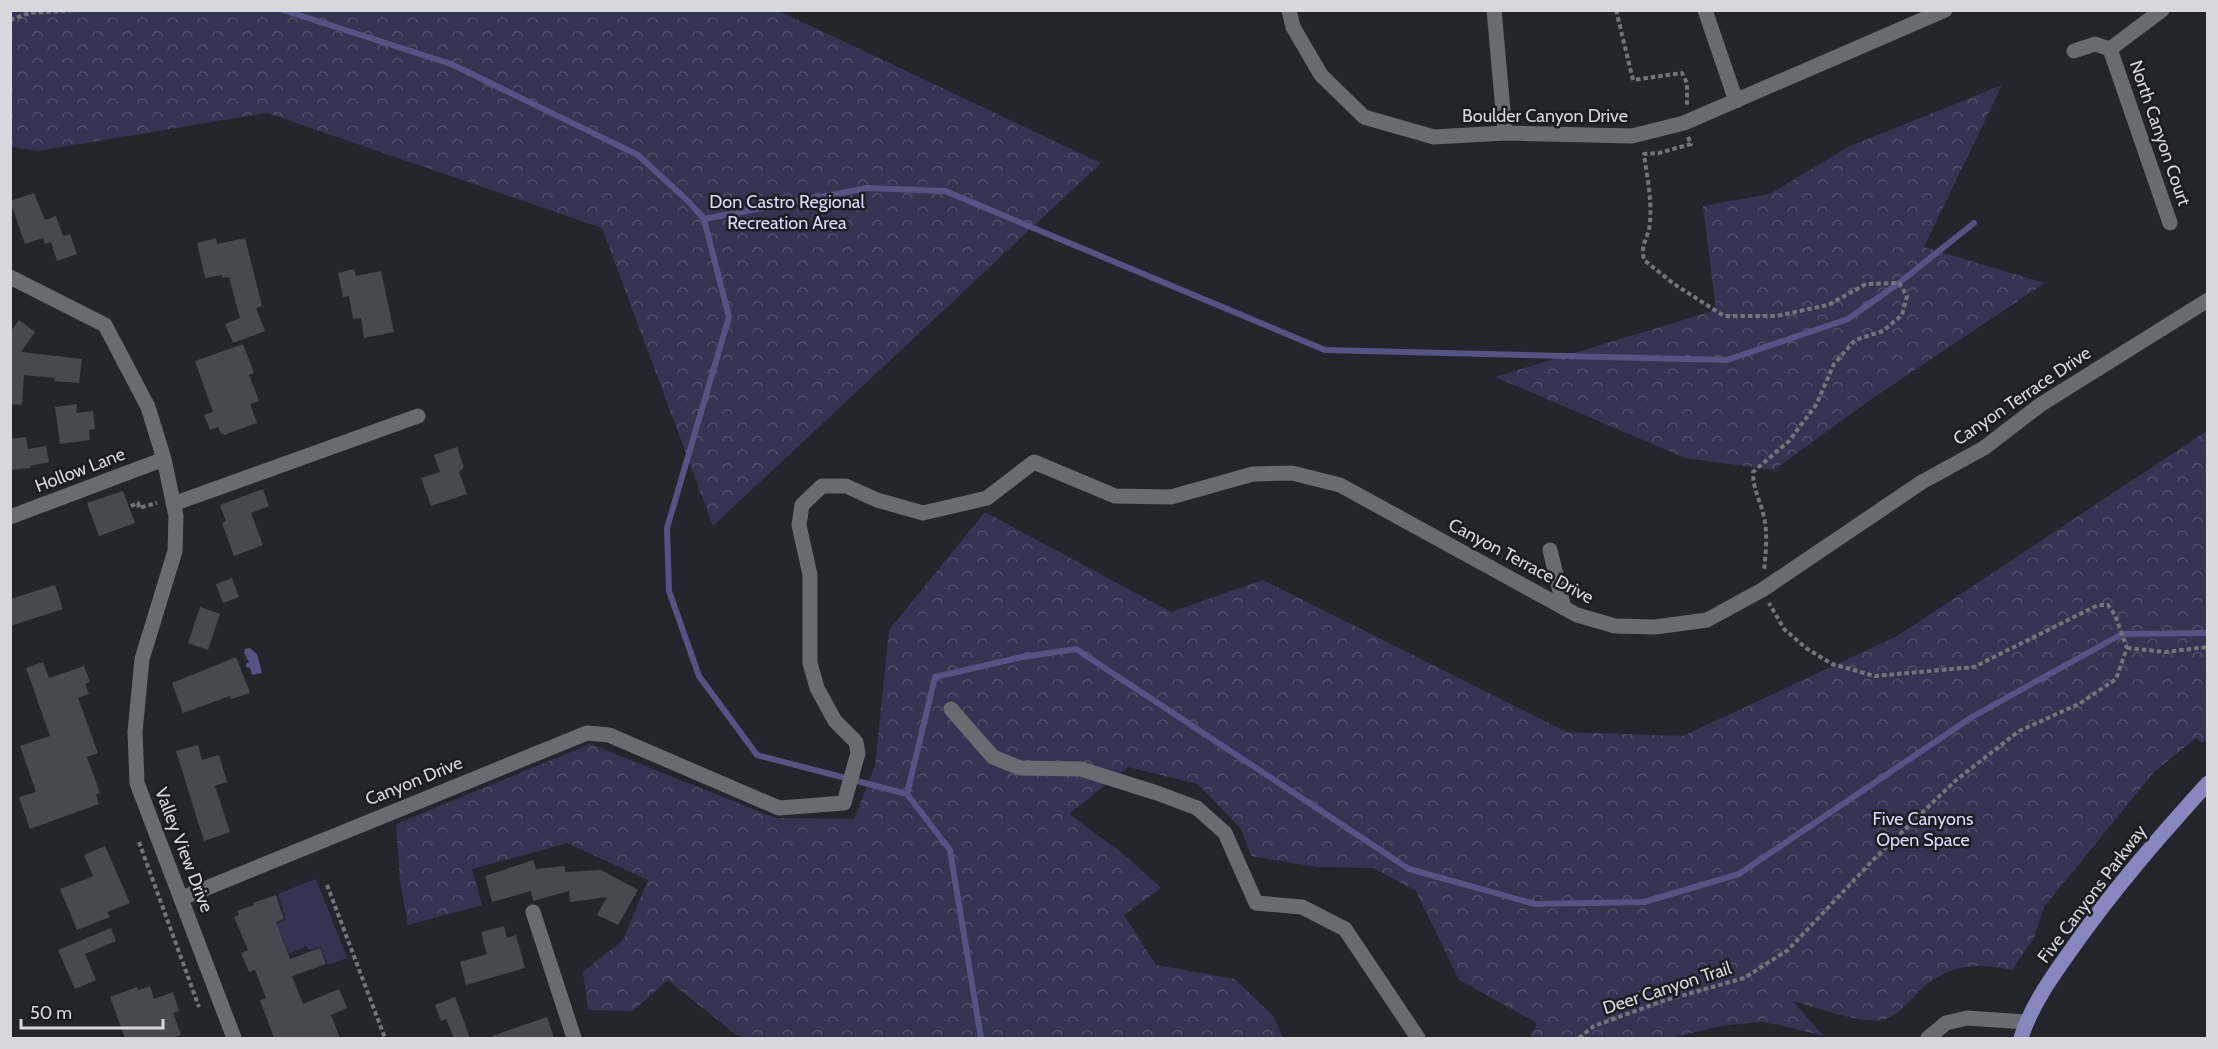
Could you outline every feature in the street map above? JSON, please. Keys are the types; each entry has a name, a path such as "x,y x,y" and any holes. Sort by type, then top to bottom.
{"main road":[{"name":"Five Canyons Parkway","path":"2021,1038 2026,1022 2053,976 2096,914 2142,856 2208,783"}],"street":[{"name":"Boulder Canyon Drive","path":"1288,10 1293,27 1320,75 1364,117 1434,137 1505,133 1632,136 1684,123 1945,10"},
{"path":"1494,10 1505,133"},
{"path":"1705,10 1736,101"},
{"name":"North Canyon Court","path":"2162,10 2110,49 2170,223"},
{"path":"2074,51 2095,44 2110,49"},
{"name":"Valley View Drive","path":"10,277 105,326 148,407 164,459 176,516 175,551 142,658 135,732 137,783 234,1038"},
{"name":"Canyon Terrace Drive","path":"846,794 858,753 856,742 835,720 817,688 810,663 810,575 799,525 802,505 822,486 846,486 877,500 923,513 987,498 1034,462 1115,496 1171,497 1253,474 1292,473 1340,485 1577,615 1616,626 1655,627 1707,620 1762,590 1922,482 1984,448 2040,405 2208,300"},
{"path":"173,504 418,416"},
{"name":"Hollow Lane","path":"10,517 164,459"},
{"path":"1550,550 1564,608"},
{"path":"951,709 993,757 1020,768 1081,770 1157,793 1197,808 1225,833 1256,903 1302,907 1345,929 1418,1038"},
{"name":"Canyon Drive","path":"182,898 587,733 609,735 778,808 844,802 846,794"},
{"path":"533,912 574,1038"},
{"path":"1928,1038 1946,1023 1966,1018 2026,1022"}],"path":[{"path":"10,20 29,13 79,10"},
{"path":"1616,10 1633,80 1682,73 1687,83 1687,106 1680,109 1690,144 1659,153 1644,154 1650,198 1650,225 1641,249 1644,260 1674,284 1724,316 1776,316 1817,307 1828,304 1866,284 1899,283 1907,296 1902,315 1883,331 1855,340 1834,364 1816,405 1789,441 1753,472 1753,488 1764,515 1767,549 1762,590 1784,629 1806,648 1832,664 1875,676 1974,668 2098,604 2108,605 2115,615 2127,648 2165,652 2208,647"},
{"path":"131,506 138,503 139,508 157,503"},
{"name":"Deer Canyon Trail","path":"1579,1038 1593,1026 1664,1001 1744,978 1788,950 1873,860 1955,781 2019,731 2079,704 2116,679 2127,648"},
{"path":"138,840 199,1008"},
{"path":"327,885 385,1038"}],"green space":[{"name":"Don Castro Regional Recreation Area","path":"10,11 779,11 1101,163 713,526 602,228 267,113 38,151 11,147"},
{"path":"2002,85 1924,247 2045,283 1870,400 1774,470 1685,458 1495,377 1716,310 1703,206 1770,194 1848,147"},
{"name":"Five Canyons Open Space","path":"2207,431 2207,738 2203,743 2196,738 2154,772 2044,907 2034,938 2012,970 1974,966 1951,971 1929,983 1898,1012 1882,1020 1862,1020 1792,1001 1824,1036 1760,1022 1721,1026 1671,1038 1530,1038 1537,1023 1459,980 1416,891 1373,868 1317,867 1251,856 1241,829 1198,784 1128,767 1069,814 1122,853 1161,888 1124,915 1156,965 1235,979 1274,1017 1283,1038 745,1038 735,1034 668,980 633,1011 588,1010 583,972 623,940 648,880 567,843 472,869 482,905 408,925 400,881 396,824 590,744 775,818 854,819 875,766 889,630 985,512 1171,612 1263,580 1567,732 1683,736 1897,636"},
{"path":"316,879 347,958 328,965 320,947 309,950 306,946 289,954 281,933 274,936 275,924 286,920 278,894"}],"shaded area":[{"path":"250,648 257,654 262,673 252,675 250,668 246,667 249,662 244,653 245,649"}],"building":[{"path":"34,193 45,220 56,216 63,236 70,234 77,254 57,261 51,242 45,244 43,238 25,244 10,201"},
{"path":"216,238 217,244 245,238 262,306 256,308 265,331 233,343 225,324 240,318 229,277 222,278 222,275 205,278 197,243"},
{"path":"354,269 356,276 381,271 394,332 364,338 361,318 353,319 349,296 343,297 338,273"},
{"path":"19,320 35,332 21,352 82,359 79,383 24,375 22,405 10,404 10,332"},
{"path":"243,344 254,373 249,375 259,401 250,404 257,423 224,435 218,427 210,430 204,415 213,412 195,361"},
{"path":"77,404 76,413 93,411 95,429 89,430 90,440 60,444 55,407"},
{"path":"26,437 28,449 46,446 49,462 30,466 30,468 10,470 10,439"},
{"path":"457,447 464,467 459,472 467,494 431,506 421,478 440,472 434,455"},
{"path":"263,489 269,506 251,513 263,545 234,556 222,523 226,521 220,505"},
{"path":"123,491 135,523 99,536 87,503"},
{"path":"232,578 239,597 223,603 216,584"},
{"path":"55,585 63,609 10,626 10,599"},
{"path":"200,607 220,614 208,650 188,643"},
{"path":"236,657 250,693 231,699 230,696 183,713 172,683"},
{"path":"43,662 49,678 84,666 90,682 85,684 89,694 78,698 98,753 87,757 100,793 96,795 99,804 30,829 19,797 36,792 20,746 50,736 26,668"},
{"path":"198,745 202,760 219,755 227,782 215,786 230,832 204,841 176,751"},
{"path":"105,846 130,903 107,912 110,917 77,930 60,889 93,876 84,855"},
{"path":"533,860 536,869 565,866 565,872 601,870 638,890 618,925 597,915 607,897 570,902 569,891 533,901 531,891 492,902 485,876"},
{"path":"276,895 284,919 276,922 290,959 320,948 326,964 292,976 303,1004 339,989 347,1008 331,1015 340,1038 274,1038 260,1000 266,998 255,970 249,972 241,953 248,950 234,917 239,915 237,911"},
{"path":"504,926 507,938 516,935 525,968 466,985 460,962 487,954 481,932"},
{"path":"111,928 116,941 85,954 96,980 75,989 58,950"},
{"path":"150,986 154,999 173,992 179,1011 173,1013 181,1035 172,1038 125,1038 110,997 137,987 138,990"},
{"path":"455,997 470,1038 454,1038 446,1019 441,1021 435,1005"},
{"path":"547,1017 554,1038 493,1038 492,1036"}],"waterway":[{"path":"283,10 451,64 638,155 704,219 729,317 667,528 669,591 699,676 757,755 907,794 950,850 981,1038"},
{"path":"704,219 867,188 945,191 1325,350 1727,360 1848,319 1899,283 1974,223"},
{"path":"907,794 935,677 1022,657 1076,649 1409,869 1535,904 1644,902 1739,874 1972,717 2122,634 2208,633"}]}
